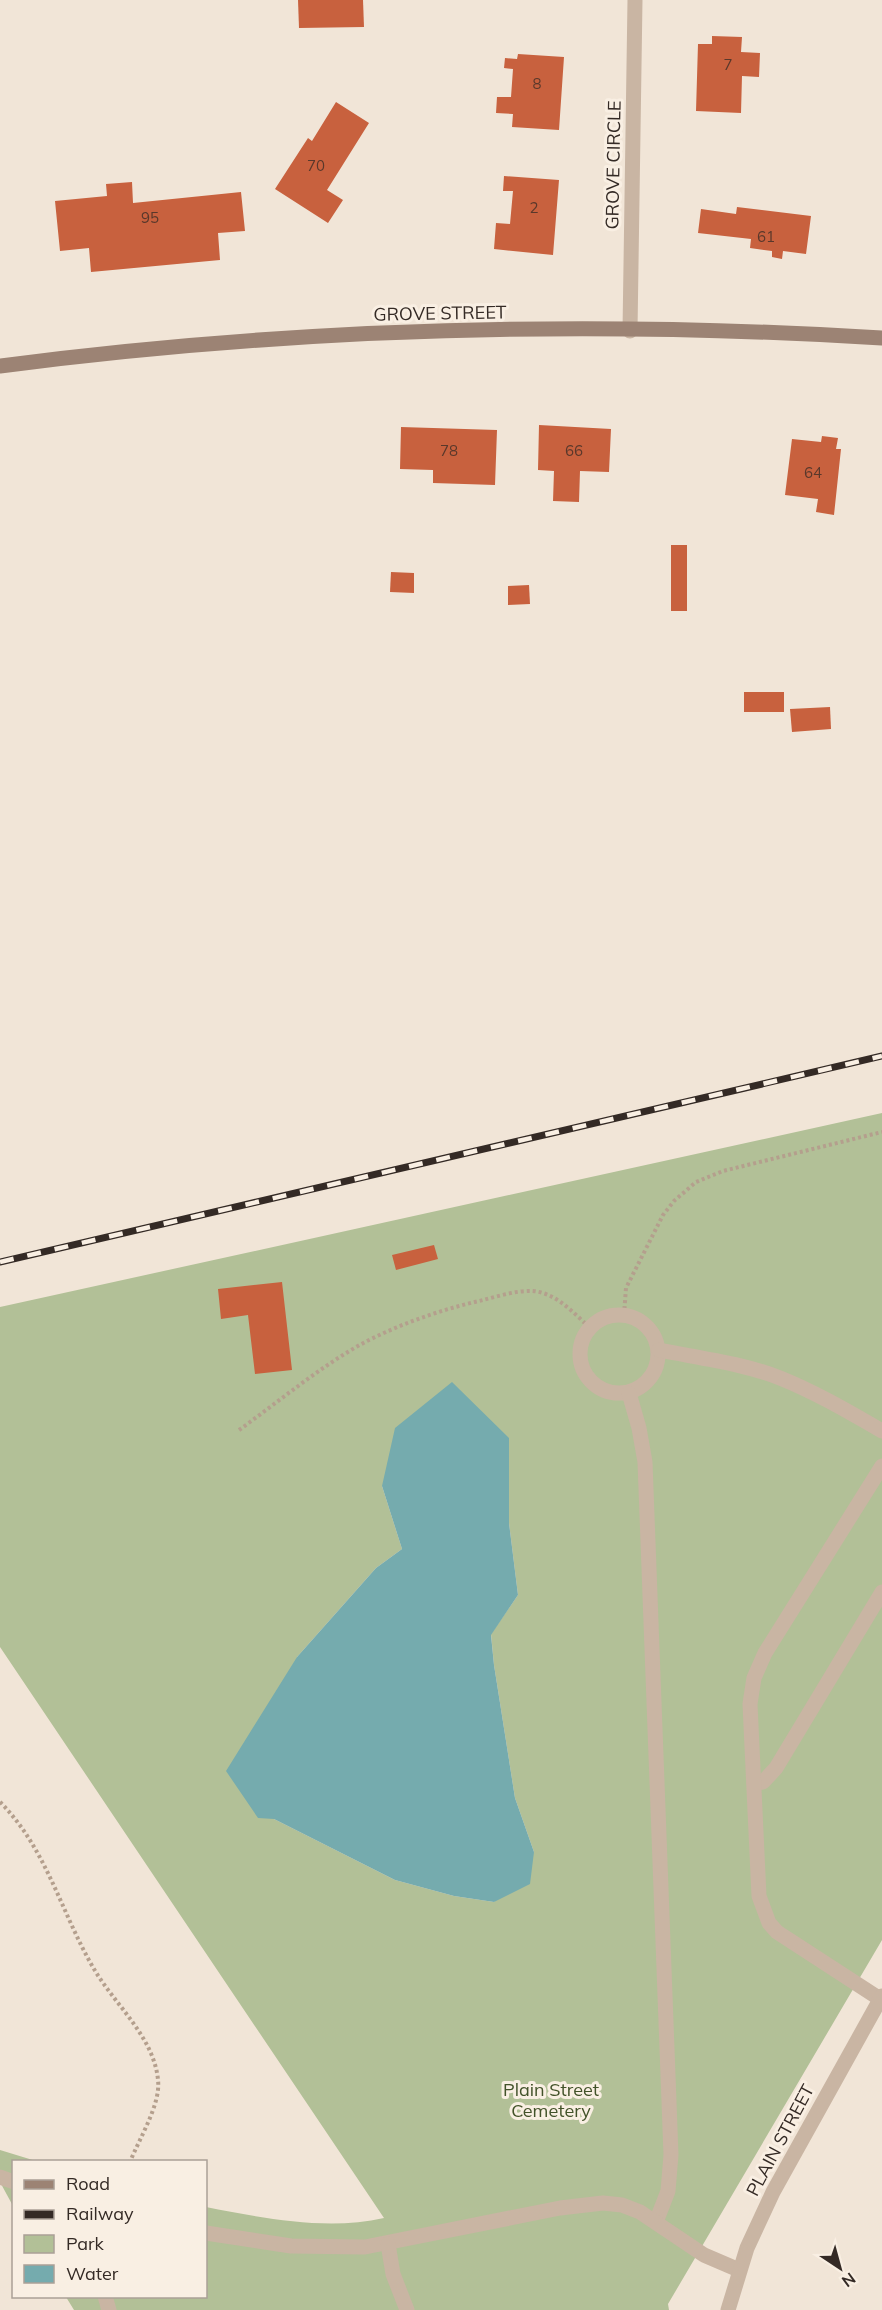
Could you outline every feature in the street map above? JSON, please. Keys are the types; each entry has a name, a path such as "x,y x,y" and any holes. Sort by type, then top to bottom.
{"main road":[{"name":"GROVE STREET","path":"0,366 154,349 357,334 630,330 772,332 882,338"}],"street":[{"name":"GROVE CIRCLE","path":"630,330 635,0"},
{"path":"624,1315 643,1322 651,1330 659,1350 659,1360 648,1382 638,1389 629,1393 608,1392 589,1380 582,1368 581,1346 590,1328 606,1317 624,1315"},
{"path":"659,1350 732,1364 780,1378 882,1431"},
{"path":"629,1393 639,1428 645,1462 671,2155 668,2190 656,2222"},
{"path":"881,1997 786,1939 769,1923 759,1896 750,1704 751,1690 765,1653 882,1466"},
{"path":"754,1783 763,1782 776,1768 882,1592"},
{"name":"PLAIN STREET","path":"728,2310 739,2270 782,2174 881,1997"},
{"path":"207,2233 265,2244 316,2248 365,2247 585,2204 603,2203 622,2205 640,2212 704,2255 739,2270"},
{"path":"388,2244 393,2274 407,2310"}],"path":[{"path":"624,1315 626,1288 663,1215 674,1201 696,1182 723,1171 882,1132"},
{"path":"239,1430 316,1373 366,1342 442,1310 516,1292 534,1291 562,1303 590,1328"},
{"path":"0,1802 16,1818 37,1849 93,1968 137,2030 156,2066 159,2082 157,2096 131,2160"}],"green space":[{"name":"Plain Street Cemetery","path":"882,1113 882,1940 668,2304 669,2310 74,2310 67,2298 207,2298 207,2207 272,2219 317,2223 362,2222 384,2218 0,1647 0,1307","holes":["382,1486 509,1523 518,1595 491,1634 515,1798 534,1852 494,1902 454,1896 395,1880 274,1819 297,1657 376,1568 402,1549"]},
{"path":"0,2150 33,2160 12,2160 12,2204 0,2182"}],"water":[{"path":"452,1382 509,1438 509,1523 518,1595 491,1635 515,1798 534,1852 530,1884 494,1902 454,1896 395,1880 274,1819 258,1818 226,1771 297,1657 376,1568 402,1549 382,1486 395,1428"}],"building":[{"path":"298,0 363,0 364,27 299,28"},
{"path":"712,36 742,37 741,52 760,53 759,77 742,76 741,113 696,111 698,44 712,44"},
{"path":"518,54 564,57 559,130 512,127 513,114 496,113 497,97 511,97 513,69 504,68 505,58 517,59"},
{"path":"336,102 369,123 327,190 343,200 328,223 275,189 308,138 312,141"},
{"path":"504,176 559,180 553,255 494,249 496,223 510,224 513,191 503,191"},
{"path":"132,182 133,203 241,192 245,231 218,233 220,260 91,272 89,248 60,251 55,201 107,196 106,184"},
{"path":"737,207 811,216 806,254 783,251 782,259 772,257 772,251 750,248 751,239 698,233 701,209 736,214"},
{"path":"539,425 611,429 609,472 580,471 579,502 553,501 554,471 538,470"},
{"path":"401,427 497,430 495,485 433,483 433,470 400,469"},
{"path":"822,436 838,438 836,449 841,449 834,515 816,512 818,499 785,495 792,439 821,442"},
{"path":"671,545 687,545 687,611 671,611"},
{"path":"391,572 414,573 414,593 390,592"},
{"path":"529,585 530,604 508,605 508,586"},
{"path":"744,692 784,692 784,712 744,712"},
{"path":"830,707 831,729 792,732 790,709"},
{"path":"434,1245 438,1259 396,1270 392,1255"},
{"path":"282,1282 292,1370 255,1374 248,1315 221,1319 218,1289"}],"railway":[{"path":"0,1262 882,1056"}]}
